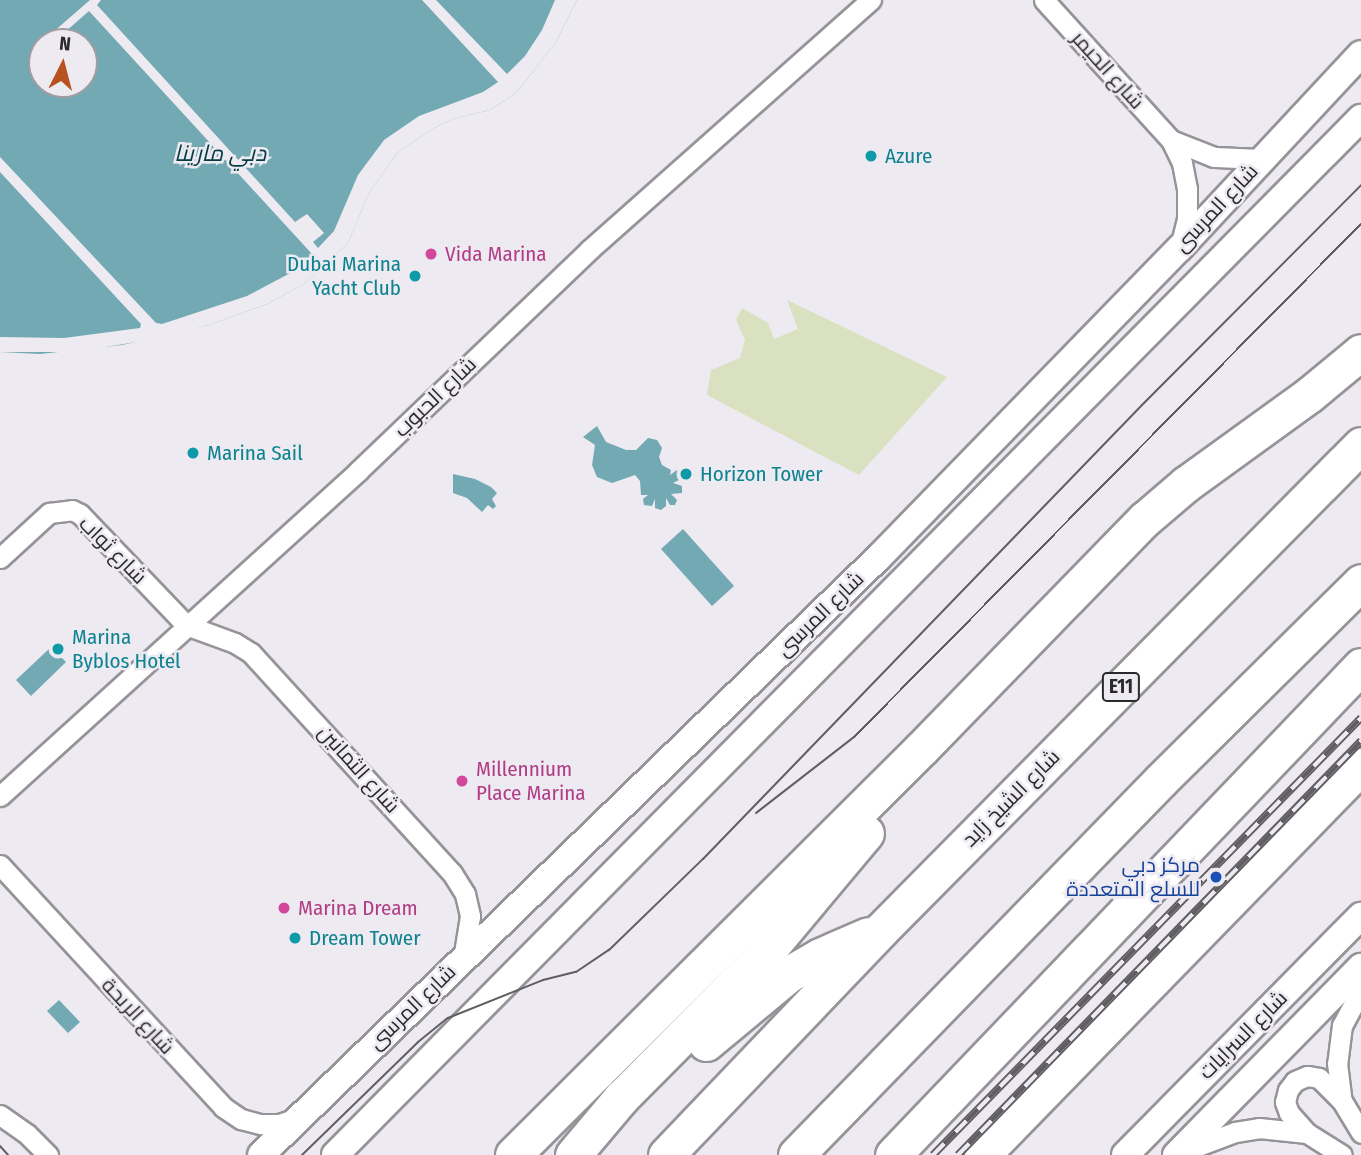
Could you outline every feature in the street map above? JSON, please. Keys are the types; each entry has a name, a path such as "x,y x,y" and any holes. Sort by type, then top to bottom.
{"highway":[{"path":"513,1155 921,749 1145,519 1186,484 1310,395 1361,352"},
{"name":"شارع الشيخ زايد","path":"666,1155 881,930 1361,445"},
{"path":"796,1155 1161,780 1361,582"},
{"path":"893,1155 1361,666"},
{"path":"573,1155 621,1098 742,977 794,919 887,807 912,770 921,749"},
{"path":"982,1155 1361,766"},
{"path":"589,1155 703,1045 789,974 820,956 881,930"}],"main road":[{"name":"شارع المرسى","path":"261,1155 879,557 1180,248 1361,54"},
{"name":"شارع المرسى","path":"335,1155 1361,118"},
{"name":"شارع السرايات","path":"1125,1155 1361,916"},
{"name":"شارع السرايات","path":"1176,1155 1361,967"}],"street":[{"name":"شارع الحبوب","path":"0,796 358,471 589,250 871,0"},
{"name":"شارع الحيمر","path":"1044,0 1171,140 1182,163 1187,189 1187,219 1180,248"},
{"name":"شارع الحيمر","path":"1171,140 1213,157 1262,159"},
{"name":"شارع ثواب","path":"0,558 48,513 72,510 80,514 186,625"},
{"name":"شارع الثمانين","path":"186,625 235,643 251,653 452,873 465,894 470,916 463,959"},
{"name":"شارع الريحة","path":"0,866 223,1107 241,1119 260,1124 279,1124 297,1118"},
{"path":"1342,1101 1337,1044 1349,1007 1361,990"},
{"path":"1342,1155 1307,1133 1289,1113 1285,1102 1288,1090 1296,1081 1307,1076 1319,1078 1342,1101 1361,1133"},
{"path":"0,1116 33,1155"},
{"path":"0,1116 27,1134 48,1155"},
{"path":"1176,1155 1235,1132 1259,1128 1307,1133"}],"green space":[{"path":"787,300 947,377 859,475 707,395 711,370 740,358 745,340 736,320 742,308 768,323 774,339 798,329"}],"water":[{"name":"دبي مارينا","path":"0,0 577,0 556,42 517,92 490,110 453,119 432,129 397,153 369,193 348,243 304,284 267,304 209,325 122,345 40,354 0,352"},
{"path":"597,426 606,442 626,450 636,450 648,438 657,440 662,448 659,457 662,465 671,470 670,475 677,470 682,475 681,479 673,483 682,486 682,493 671,494 677,500 675,505 670,505 666,498 666,506 661,510 655,508 655,499 652,506 644,505 643,499 648,495 641,495 640,481 635,475 612,483 597,477 592,465 595,445 583,437"},
{"path":"453,474 475,479 491,487 497,493 492,499 496,506 493,509 488,505 482,512 467,498 453,493"},
{"path":"683,529 734,586 712,606 661,549"},
{"path":"51,647 66,662 31,696 16,680"},
{"path":"59,1000 80,1022 68,1033 47,1011"}],"pier":[{"path":"90,0 101,0 97,5 295,222 307,214 324,233 313,242 318,248 334,231 358,175 384,140 419,116 483,92 498,82 422,0 436,0 507,74 525,56 542,30 555,0 577,0 556,42 517,92 490,110 453,119 432,129 397,153 369,193 348,243 304,284 267,304 209,325 154,339 75,352 0,352 0,337 64,338 140,328 141,324 0,172 0,157 156,323 162,324 247,296 296,270 312,254 89,11 70,28 58,28"}],"tram line":[{"path":"302,1155 418,1042 448,1018 543,980 576,972 609,950 703,859 1144,403 1361,185"},
{"path":"756,813 854,737 1361,224"},
{"path":"0,1146 8,1155"}],"railway":[{"path":"933,1155 1361,718"},
{"path":"958,1155 1361,741"}],"place":[{"name":"Azure","path":"871,156"},
{"name":"Vida Marina","path":"431,254"},
{"name":"Dubai Marina Yacht Club","path":"415,276"},
{"name":"Marina Sail","path":"193,453"},
{"name":"Horizon Tower","path":"686,474"},
{"name":"Marina Byblos Hotel","path":"58,649"},
{"name":"Millennium Place Marina","path":"462,781"},
{"name":"مركز دبي للسلع المتعددة","path":"1216,877"},
{"name":"Marina Dream","path":"284,908"},
{"name":"Dream Tower","path":"295,938"}]}
